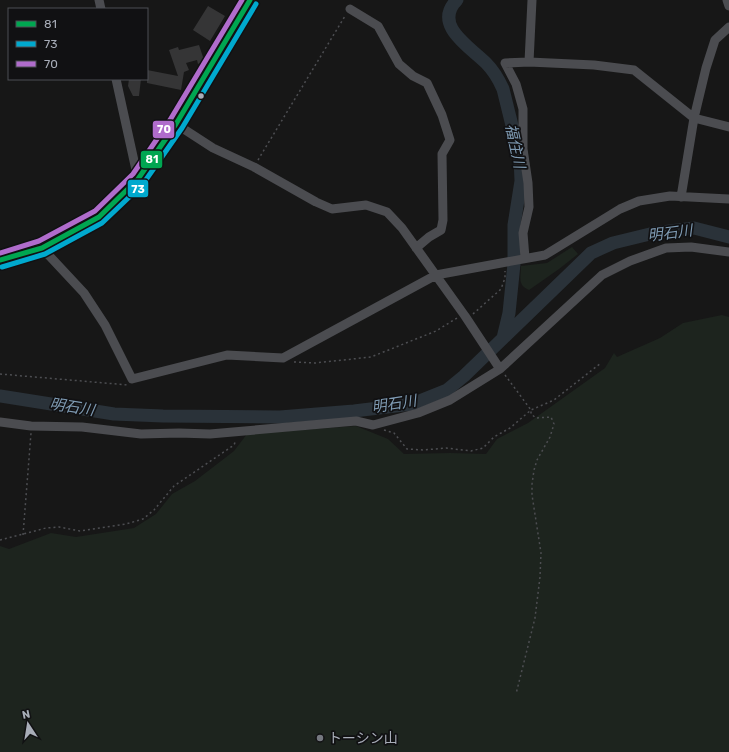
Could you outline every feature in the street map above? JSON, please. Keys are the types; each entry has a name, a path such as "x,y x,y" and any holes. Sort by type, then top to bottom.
{"main road":[{"path":"2,259 42,248 99,217 138,178 176,124 250,0"}],"street":[{"path":"530,62 532,0"},
{"path":"727,0 729,6"},
{"path":"350,9 378,26 399,64 413,76 427,83 442,115 450,140 442,154 443,220 441,230 429,237 416,248"},
{"path":"681,197 694,118 706,68 715,40 729,27"},
{"path":"525,258 523,233 529,207 524,149 523,109 516,84 505,63 530,62 594,65 634,70 694,118 729,127"},
{"path":"116,80 138,178"},
{"path":"176,124 212,148 254,167 316,202 332,209 366,205 387,212 402,228 436,275 500,369"},
{"path":"42,248 84,293 105,325 132,379 227,355 283,358 436,275 545,255 620,209 639,201 670,196 729,199"},
{"path":"0,422 31,426 82,427 141,434 210,434 356,421 373,425 418,413 450,400 500,369 602,275 630,261 666,248 691,247 729,252"}],"path":[{"path":"254,167 350,9"},
{"path":"373,425 394,433 407,449 423,450 446,448 471,452 483,448 494,437 510,428 531,410 554,400 601,364"},
{"path":"500,369 531,410 531,414 536,418 551,417 554,424 550,437 537,460 533,477 532,495 541,553 540,577 535,618 516,694"},
{"path":"23,535 31,426"},
{"path":"0,540 46,528 59,527 80,531 126,524 143,519 154,510 174,486 234,445 240,432"}],"shaded area":[{"path":"572,247 578,254 529,290 523,286 520,280 521,266 547,263"},
{"path":"722,315 729,317 729,752 0,752 0,546 9,549 51,533 76,537 134,528 156,514 172,494 195,481 234,451 247,434 356,426 388,439 404,454 486,454 497,439 528,423 605,368 614,353 617,357 660,338 683,323"}],"building":[{"path":"208,6 225,16 210,41 193,30"},
{"path":"199,45 204,60 198,64 197,60 186,63 189,70 184,72 181,90 147,83 148,70 178,76 169,50 178,47 179,50"},
{"path":"129,80 141,80 139,96 133,96 128,86"}],"waterway":[{"name":"福住川","path":"457,0 450,9 449,18 451,27 463,43 489,66 500,82 520,158 521,181 514,225 514,264 509,313 503,338"},
{"name":"明石川","path":"0,396 114,414 163,416 280,417 354,411 412,404 447,390 464,376 591,253 613,243 654,233 694,228 729,237"}],"transit line":[{"name":"70","path":"0,253 39,241 95,211 133,174 170,120 242,0"},
{"name":"81","path":"0,260 42,248 99,217 138,179 176,124 250,0"},
{"name":"73","path":"2,267 45,254 102,223 143,184 182,128 256,4"}],"place":[{"name":"トーシン山","path":"320,738"}]}
